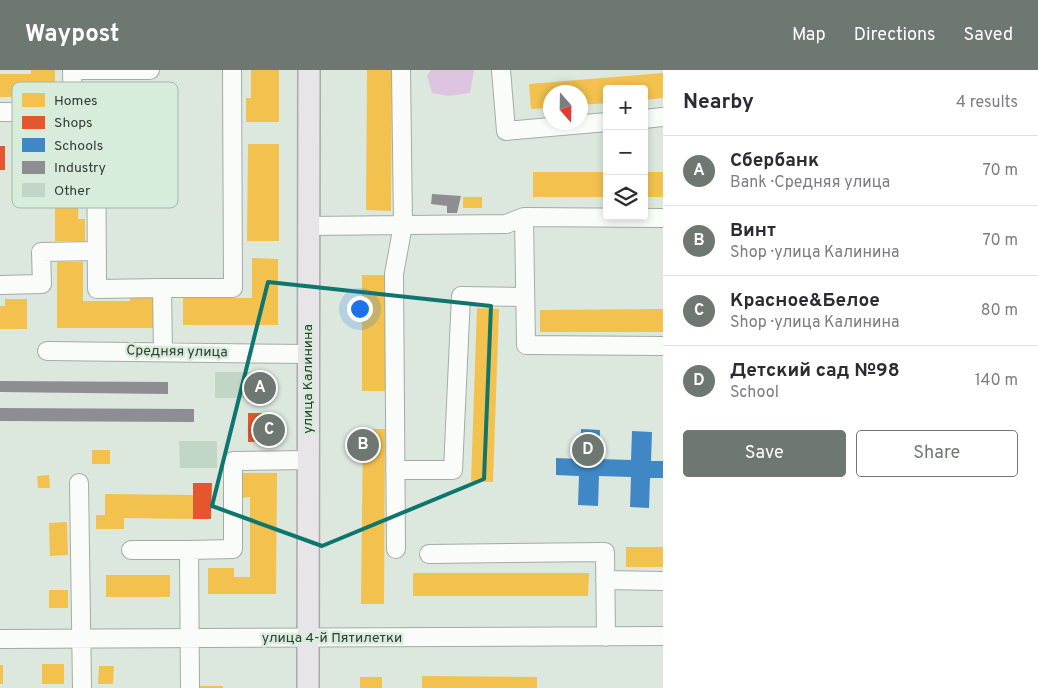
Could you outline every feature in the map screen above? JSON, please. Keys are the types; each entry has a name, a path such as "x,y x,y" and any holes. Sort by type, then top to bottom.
{"main road":[{"name":"улица Калинина","path":"308,688 309,70"}],"street":[{"path":"72,70 150,70"},
{"path":"97,208 97,289 233,288 232,70"},
{"path":"396,549 394,274 403,225 401,70"},
{"path":"501,70 506,131 603,122"},
{"path":"648,119 663,117"},
{"path":"309,226 506,224 524,217 663,218"},
{"path":"524,217 526,345 663,346"},
{"path":"0,285 42,284 41,252 97,251"},
{"path":"162,288 163,352"},
{"path":"395,470 453,470 461,296 525,297"},
{"name":"Средняя улица","path":"47,351 308,354"},
{"path":"131,550 233,550 232,461 308,460"},
{"path":"79,483 82,688"},
{"path":"189,550 190,688"},
{"path":"429,554 605,552 606,637"},
{"path":"605,580 663,580"},
{"name":"улица 4-й Пятилетки","path":"0,639 663,636"}],"highlighted area":[{"path":"268,282 491,306 484,479 322,546 212,506"}],"shaded area":[{"path":"431,70 474,70 470,93 448,96 432,93 427,75"}],"building: Homes":[{"path":"31,70 55,70 55,82 12,82 12,97 0,97 0,74 31,74"},
{"path":"251,70 279,70 279,122 246,122 246,98 251,98"},
{"path":"367,70 392,70 391,211 366,210"},
{"path":"663,73 663,98 648,100 648,85 603,85 603,103 588,104 588,85 543,85 543,108 531,109 529,84"},
{"path":"248,144 279,144 279,241 247,241"},
{"path":"533,172 603,172 603,197 533,197"},
{"path":"648,172 663,172 663,197 648,197"},
{"path":"463,197 482,197 482,208 463,208"},
{"path":"55,208 78,208 78,219 85,219 85,241 55,241"},
{"path":"252,258 278,259 278,325 183,325 183,294 206,294 206,298 252,298"},
{"path":"57,262 83,262 83,301 130,301 130,296 153,296 153,328 57,328"},
{"path":"362,275 385,275 385,391 362,391"},
{"path":"5,299 27,299 27,329 0,329 0,306 5,306"},
{"path":"477,308 499,309 493,482 471,481"},
{"path":"663,309 663,332 540,332 540,310"},
{"path":"363,429 385,429 384,604 361,604"},
{"path":"92,450 110,450 110,464 92,464"},
{"path":"242,473 277,473 276,594 208,594 208,568 234,568 234,577 250,577 250,497 242,498"},
{"path":"49,475 50,488 38,488 37,476"},
{"path":"105,494 193,495 193,519 124,518 124,529 96,529 96,515 105,515"},
{"path":"67,522 68,555 50,556 49,523"},
{"path":"626,547 663,547 663,567 626,567"},
{"path":"413,573 589,573 588,596 413,596"},
{"path":"106,575 170,575 170,597 106,597"},
{"path":"49,590 68,590 68,608 49,608"},
{"path":"42,664 64,664 64,684 42,684"},
{"path":"0,665 3,665 3,684 0,684"},
{"path":"99,666 114,666 113,684 98,684"},
{"path":"422,676 537,677 537,688 422,688"},
{"path":"360,677 382,677 382,688 360,688"},
{"path":"200,686 223,686 223,688 200,688"}],"building: Shops":[{"path":"0,146 5,146 5,170 0,170"},
{"path":"248,413 273,413 274,436 270,441 248,442"},
{"path":"193,483 212,483 211,519 193,519"}],"building: Schools":[{"path":"581,429 600,430 599,459 631,460 632,431 652,432 651,461 663,461 663,478 650,478 649,508 630,507 631,477 599,476 598,506 578,505 579,476 556,475 556,458 580,459"}],"building: Industry":[{"path":"432,194 461,196 457,213 447,213 447,206 431,204"},
{"path":"0,381 168,382 168,394 0,392"},
{"path":"0,408 194,409 194,422 0,421"}],"building: Other":[{"path":"215,372 261,372 260,398 215,398"},
{"path":"179,441 217,441 217,468 180,468"}],"place":[{"name":"Сбербанк","path":"260,388"},
{"name":"Красное&Белое","path":"269,430"},
{"name":"Винт","path":"363,445"},
{"name":"Детский сад №98","path":"588,450"}]}
